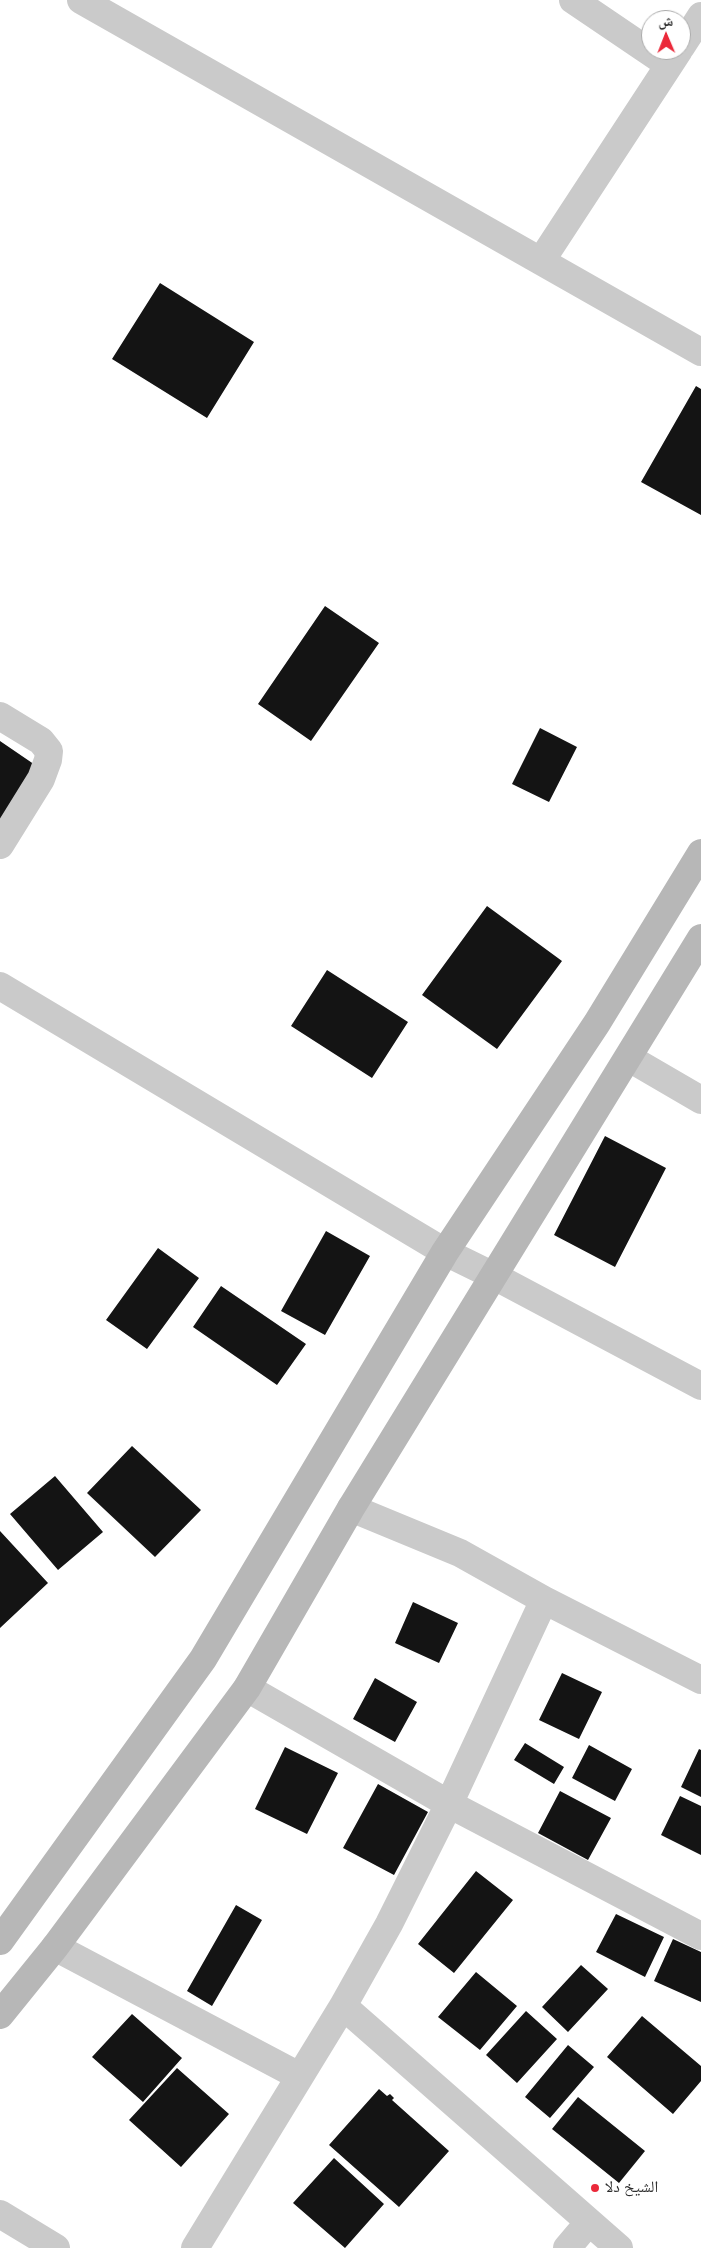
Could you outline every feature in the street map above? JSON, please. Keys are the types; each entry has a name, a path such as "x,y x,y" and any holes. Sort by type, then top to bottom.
{"main road":[{"path":"0,1941 203,1660 445,1252 597,1023 701,853"},
{"path":"0,2015 55,1946 247,1688 351,1508 701,938"}],"street":[{"path":"81,0 701,352"},
{"path":"573,0 641,36"},
{"path":"691,31 701,16"},
{"path":"541,261 672,60"},
{"path":"0,716 41,741 49,751 48,760 41,779 0,845"},
{"path":"0,986 445,1252 701,1386"},
{"path":"629,1058 701,1100"},
{"path":"351,1508 460,1553 544,1600 701,1680"},
{"path":"195,2248 343,2006 389,1924 544,1600"},
{"path":"247,1688 448,1804 701,1936"},
{"path":"55,1946 299,2076"},
{"path":"343,2006 619,2248"},
{"path":"0,2214 56,2248"},
{"path":"567,2248 589,2222"}],"building":[{"path":"160,283 254,342 207,418 112,359"},
{"path":"696,386 701,389 701,515 641,482"},
{"path":"325,606 379,643 311,741 258,704"},
{"path":"540,728 577,747 549,802 512,784"},
{"path":"0,741 41,769 0,828"},
{"path":"487,906 562,961 497,1049 422,995"},
{"path":"327,970 408,1022 372,1078 291,1026"},
{"path":"605,1136 666,1168 615,1267 554,1235"},
{"path":"326,1231 370,1256 325,1335 281,1311"},
{"path":"158,1248 199,1278 147,1349 106,1320"},
{"path":"221,1286 306,1344 277,1385 193,1327"},
{"path":"132,1446 201,1510 155,1557 87,1493"},
{"path":"55,1476 103,1532 58,1570 10,1514"},
{"path":"0,1531 48,1583 0,1628"},
{"path":"413,1602 458,1623 439,1663 395,1643"},
{"path":"562,1673 602,1692 579,1739 539,1720"},
{"path":"375,1678 417,1702 395,1742 353,1719"},
{"path":"525,1743 564,1767 554,1784 514,1760"},
{"path":"589,1745 632,1769 615,1801 572,1778"},
{"path":"285,1747 338,1773 307,1834 255,1809"},
{"path":"699,1749 701,1750 701,1797 681,1787"},
{"path":"378,1784 428,1812 394,1875 343,1848"},
{"path":"560,1791 611,1818 588,1860 538,1833"},
{"path":"680,1796 701,1806 701,1855 661,1835"},
{"path":"476,1871 513,1900 454,1973 418,1944"},
{"path":"236,1905 262,1920 212,2006 187,1991"},
{"path":"616,1914 664,1937 645,1977 596,1952"},
{"path":"673,1939 701,1952 701,2002 654,1981"},
{"path":"581,1965 608,1989 568,2032 542,2007"},
{"path":"476,1972 517,2006 480,2050 438,2017"},
{"path":"526,2011 557,2039 517,2083 486,2055"},
{"path":"132,2014 182,2058 143,2102 92,2057"},
{"path":"642,2016 701,2066 701,2081 673,2114 607,2057"},
{"path":"568,2045 594,2067 550,2118 525,2097"},
{"path":"177,2068 229,2114 181,2167 129,2120"},
{"path":"379,2089 387,2096 390,2094 394,2098 392,2100 449,2151 399,2207 329,2145"},
{"path":"578,2097 645,2151 619,2183 552,2129"},
{"path":"334,2158 384,2204 345,2248 293,2203"}],"place":[{"name":"الشيخ دلا","path":"595,2188"}]}
